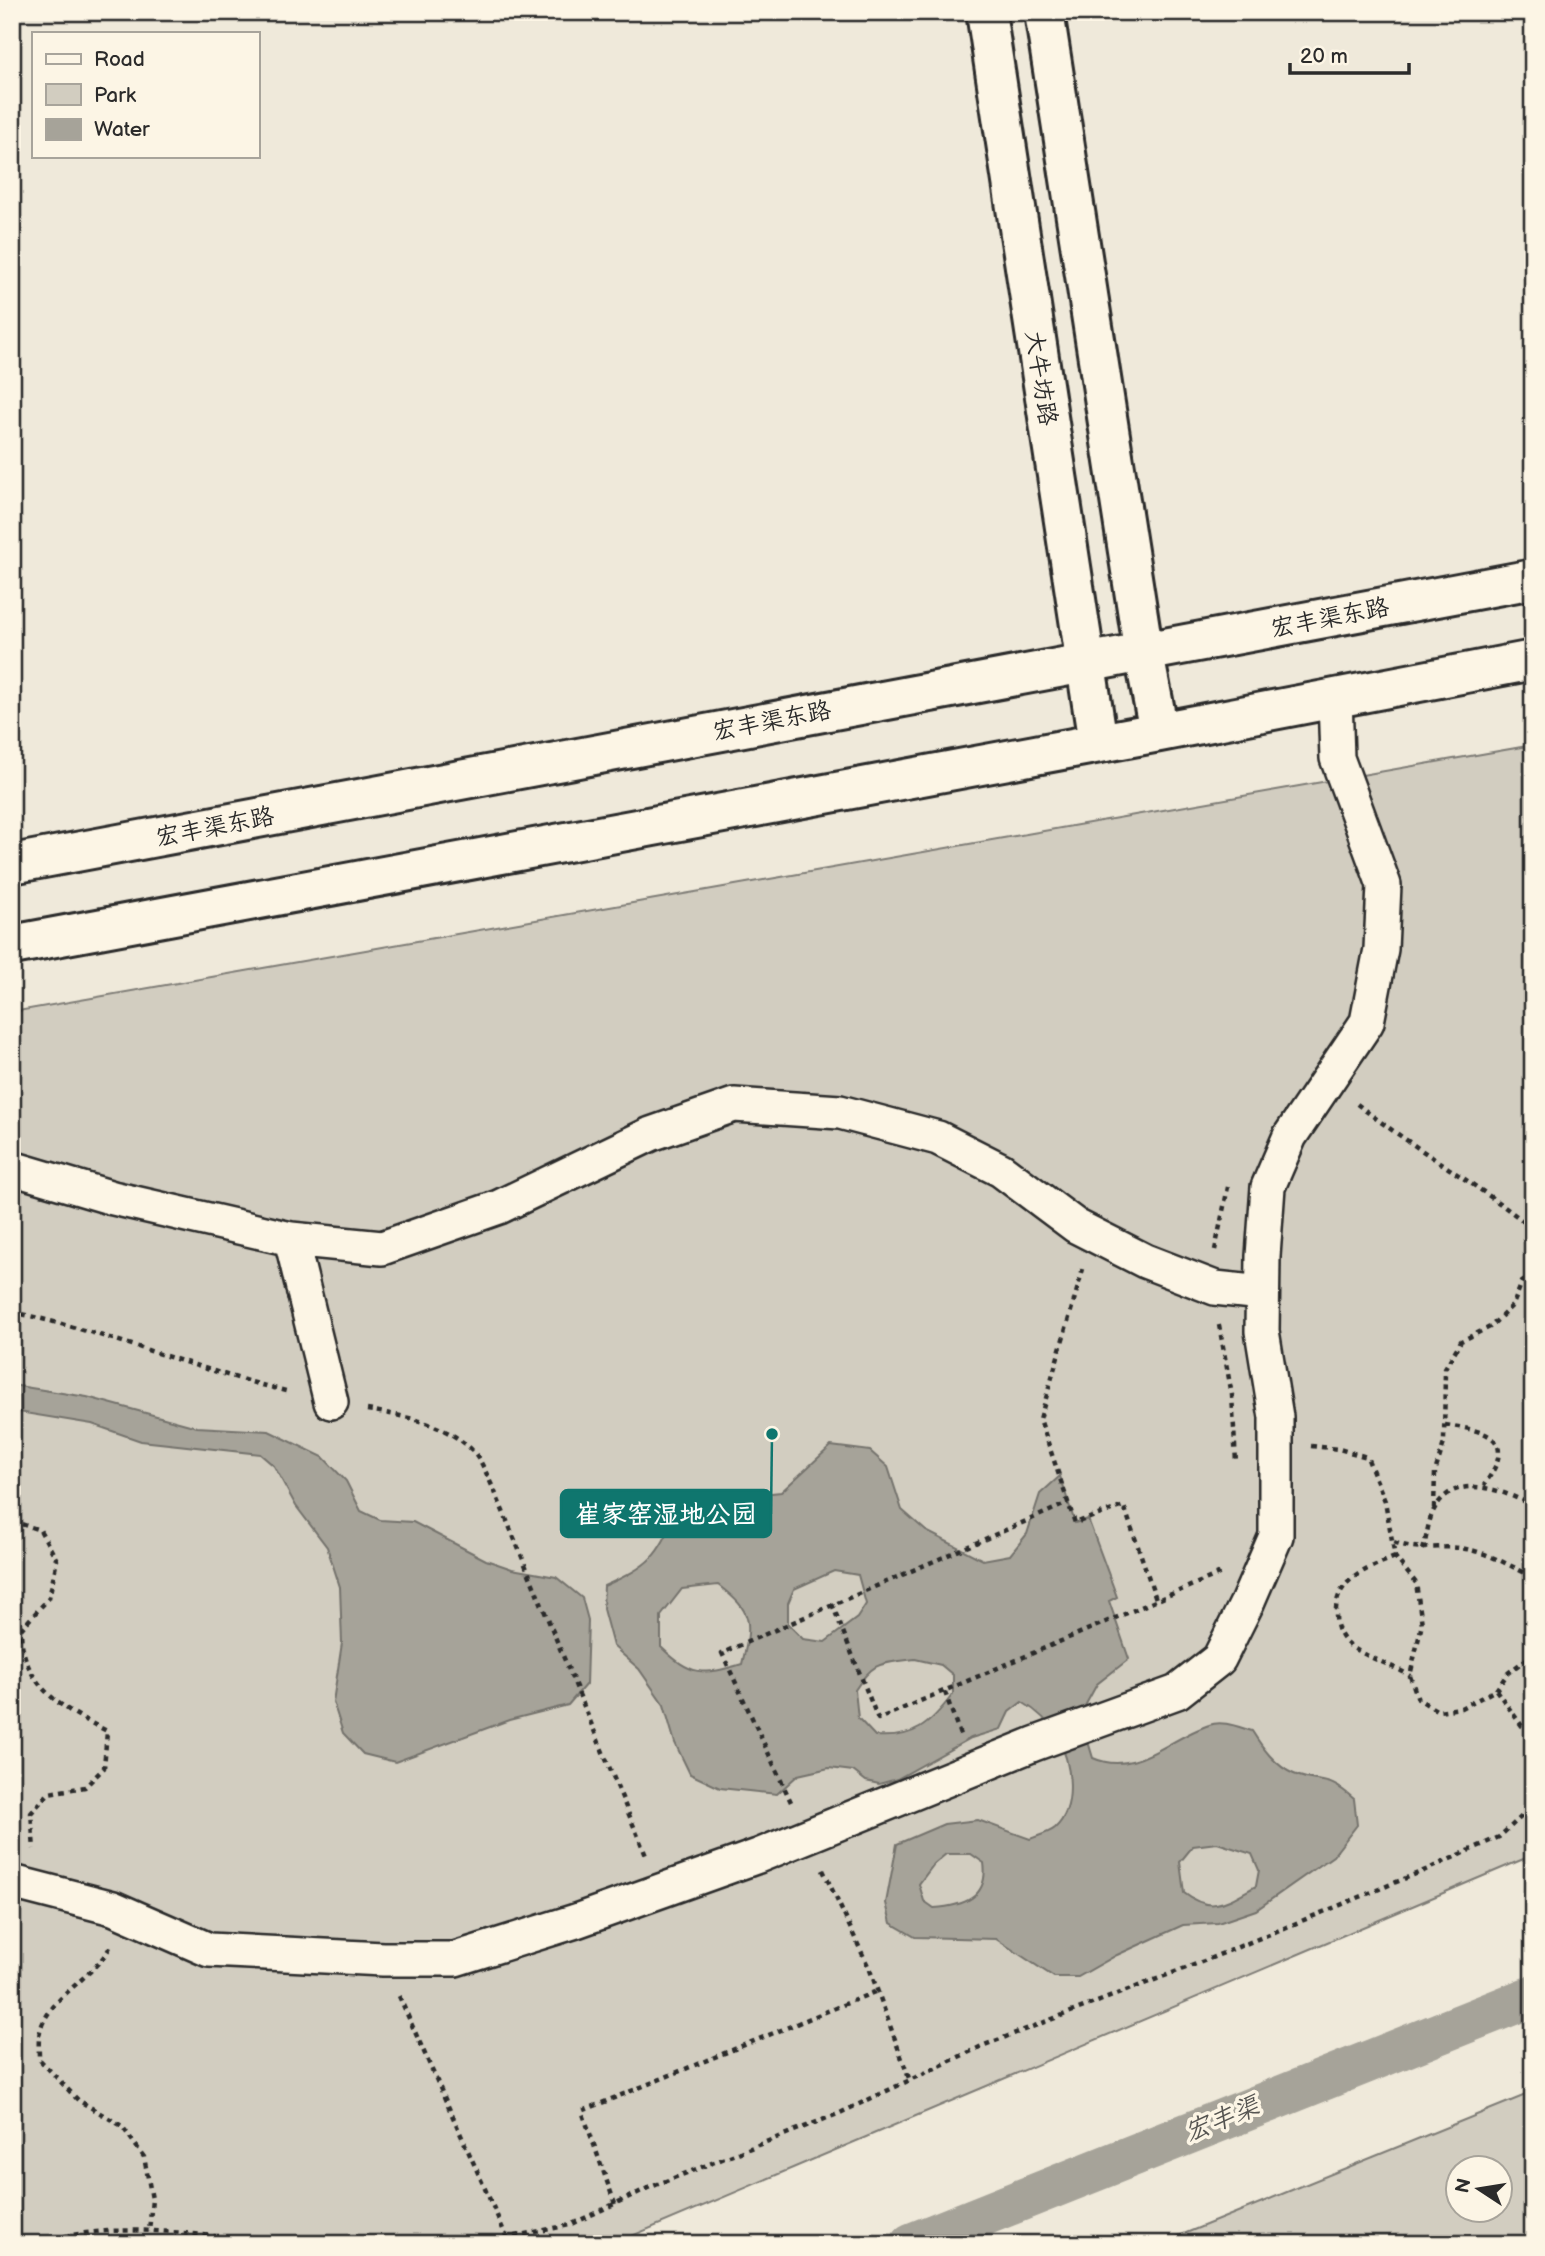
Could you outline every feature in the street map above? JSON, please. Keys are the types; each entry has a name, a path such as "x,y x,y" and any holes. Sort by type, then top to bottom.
{"main road":[{"name":"大牛坊路","path":"986,12 1098,743"},
{"path":"1044,12 1158,732"},
{"name":"宏丰渠东路","path":"12,864 1533,579"},
{"path":"12,945 1533,660"}],"street":[{"path":"12,1882 128,1914 209,1950 383,1959 455,1959 661,1891 1070,1731 1177,1692 1219,1660 1276,1536 1276,1417 1262,1331 1268,1187 1290,1136 1367,1022 1381,949 1384,885 1338,758 1335,698"},
{"path":"12,1168 114,1198 291,1239 382,1248 499,1207 651,1134 734,1105 840,1112 939,1138 1001,1170 1093,1235 1145,1261 1215,1288 1262,1293"},
{"path":"291,1239 331,1402"}],"path":[{"path":"1328,1082 1407,1143 1493,1196 1533,1228"},
{"path":"1093,1235 1040,1419 1075,1523 1124,1506 1156,1599"},
{"path":"1423,1550 1434,1508 1435,1472 1445,1425 1445,1368 1461,1341 1490,1327 1513,1304 1522,1282 1533,1276"},
{"path":"12,1312 54,1321 229,1377 331,1402 415,1418 457,1439 475,1453 495,1492 661,1891"},
{"path":"1445,1425 1471,1429 1494,1439 1500,1448 1500,1464 1484,1485"},
{"path":"1276,1451 1308,1446 1339,1449 1367,1457 1385,1501 1395,1557 1416,1583 1422,1624 1410,1676 1418,1699 1438,1711 1461,1709 1496,1690 1508,1672 1533,1654"},
{"path":"1434,1508 1449,1493 1484,1485 1533,1506"},
{"path":"909,2081 877,1991 722,1653 1068,1503"},
{"path":"12,1521 40,1530 57,1560 49,1598 21,1629 21,1652 42,1688 64,1710 107,1731 104,1768 85,1787 49,1793 31,1813 33,1842 44,1891"},
{"path":"1394,1542 1423,1550 1459,1548 1486,1554 1533,1577"},
{"path":"1395,1557 1364,1570 1345,1583 1335,1602 1336,1628 1349,1645 1410,1676"},
{"path":"832,1604 878,1719 945,1692 1113,1616 1224,1572"},
{"path":"1496,1690 1522,1726 1533,1734"},
{"path":"945,1692 972,1769"},
{"path":"475,2244 570,2225 615,2204 840,2113 982,2046 1204,1961 1428,1870 1499,1837 1533,1806"},
{"path":"128,1914 107,1952 85,1979 58,2002 40,2030 39,2059 79,2101 122,2126 144,2157 152,2199 149,2232"},
{"path":"383,1959 508,2238"},
{"path":"615,2204 582,2111 877,1991"},
{"path":"35,2244 51,2238 129,2230 269,2244"}],"green space":[{"path":"1533,745 1533,1855 613,2244 12,2244 12,1012"},
{"path":"1533,2092 1533,2244 1159,2244"}],"water":[{"path":"12,1385 87,1397 197,1427 269,1431 323,1457 346,1481 361,1511 380,1520 413,1522 486,1560 512,1569 556,1577 582,1598 588,1620 586,1684 568,1705 509,1720 395,1762 363,1754 343,1733 333,1702 342,1643 340,1587 327,1547 296,1506 274,1466 260,1454 141,1441 92,1424 12,1411"},
{"path":"831,1446 870,1451 888,1467 902,1510 926,1531 983,1560 1010,1555 1027,1534 1040,1494 1060,1476 1075,1523 1088,1519 1117,1597 1109,1601 1129,1659 1097,1684 1080,1715 1093,1758 1109,1763 1124,1763 1152,1753 1209,1725 1231,1725 1252,1731 1270,1756 1287,1771 1330,1783 1344,1791 1354,1799 1357,1825 1333,1856 1256,1910 1218,1923 1183,1925 1117,1955 1078,1977 1054,1977 996,1939 915,1937 891,1923 886,1903 897,1844 944,1824 978,1820 1030,1839 1052,1830 1062,1819 1069,1796 1069,1771 1057,1736 1042,1717 1022,1702 1009,1712 1001,1729 971,1738 897,1779 879,1784 866,1781 853,1771 829,1768 798,1775 777,1794 720,1788 690,1774 675,1743 664,1705 639,1669 613,1646 603,1609 604,1586 632,1572 651,1558 665,1538 677,1509 710,1499 781,1492","holes":["834,1571 858,1575 866,1604 857,1618 825,1642 803,1639 788,1624 788,1603 794,1589","718,1585 738,1603 744,1611 748,1628 742,1664 707,1672 698,1671 681,1664 661,1647 661,1616 682,1589","915,1659 941,1665 953,1675 953,1694 937,1714 920,1728 900,1735 875,1736 858,1718 855,1690 873,1668 886,1663","1217,1843 1252,1854 1259,1870 1256,1886 1228,1901 1203,1903 1184,1893 1180,1862 1193,1846","946,1854 971,1854 984,1863 982,1885 978,1892 972,1898 955,1905 934,1908 924,1901 919,1884 934,1864"]}],"waterway":[{"name":"宏丰渠","path":"911,2244 1533,1996"}],"place":[{"name":"崔家窑湿地公园","path":"772,1434"}]}
